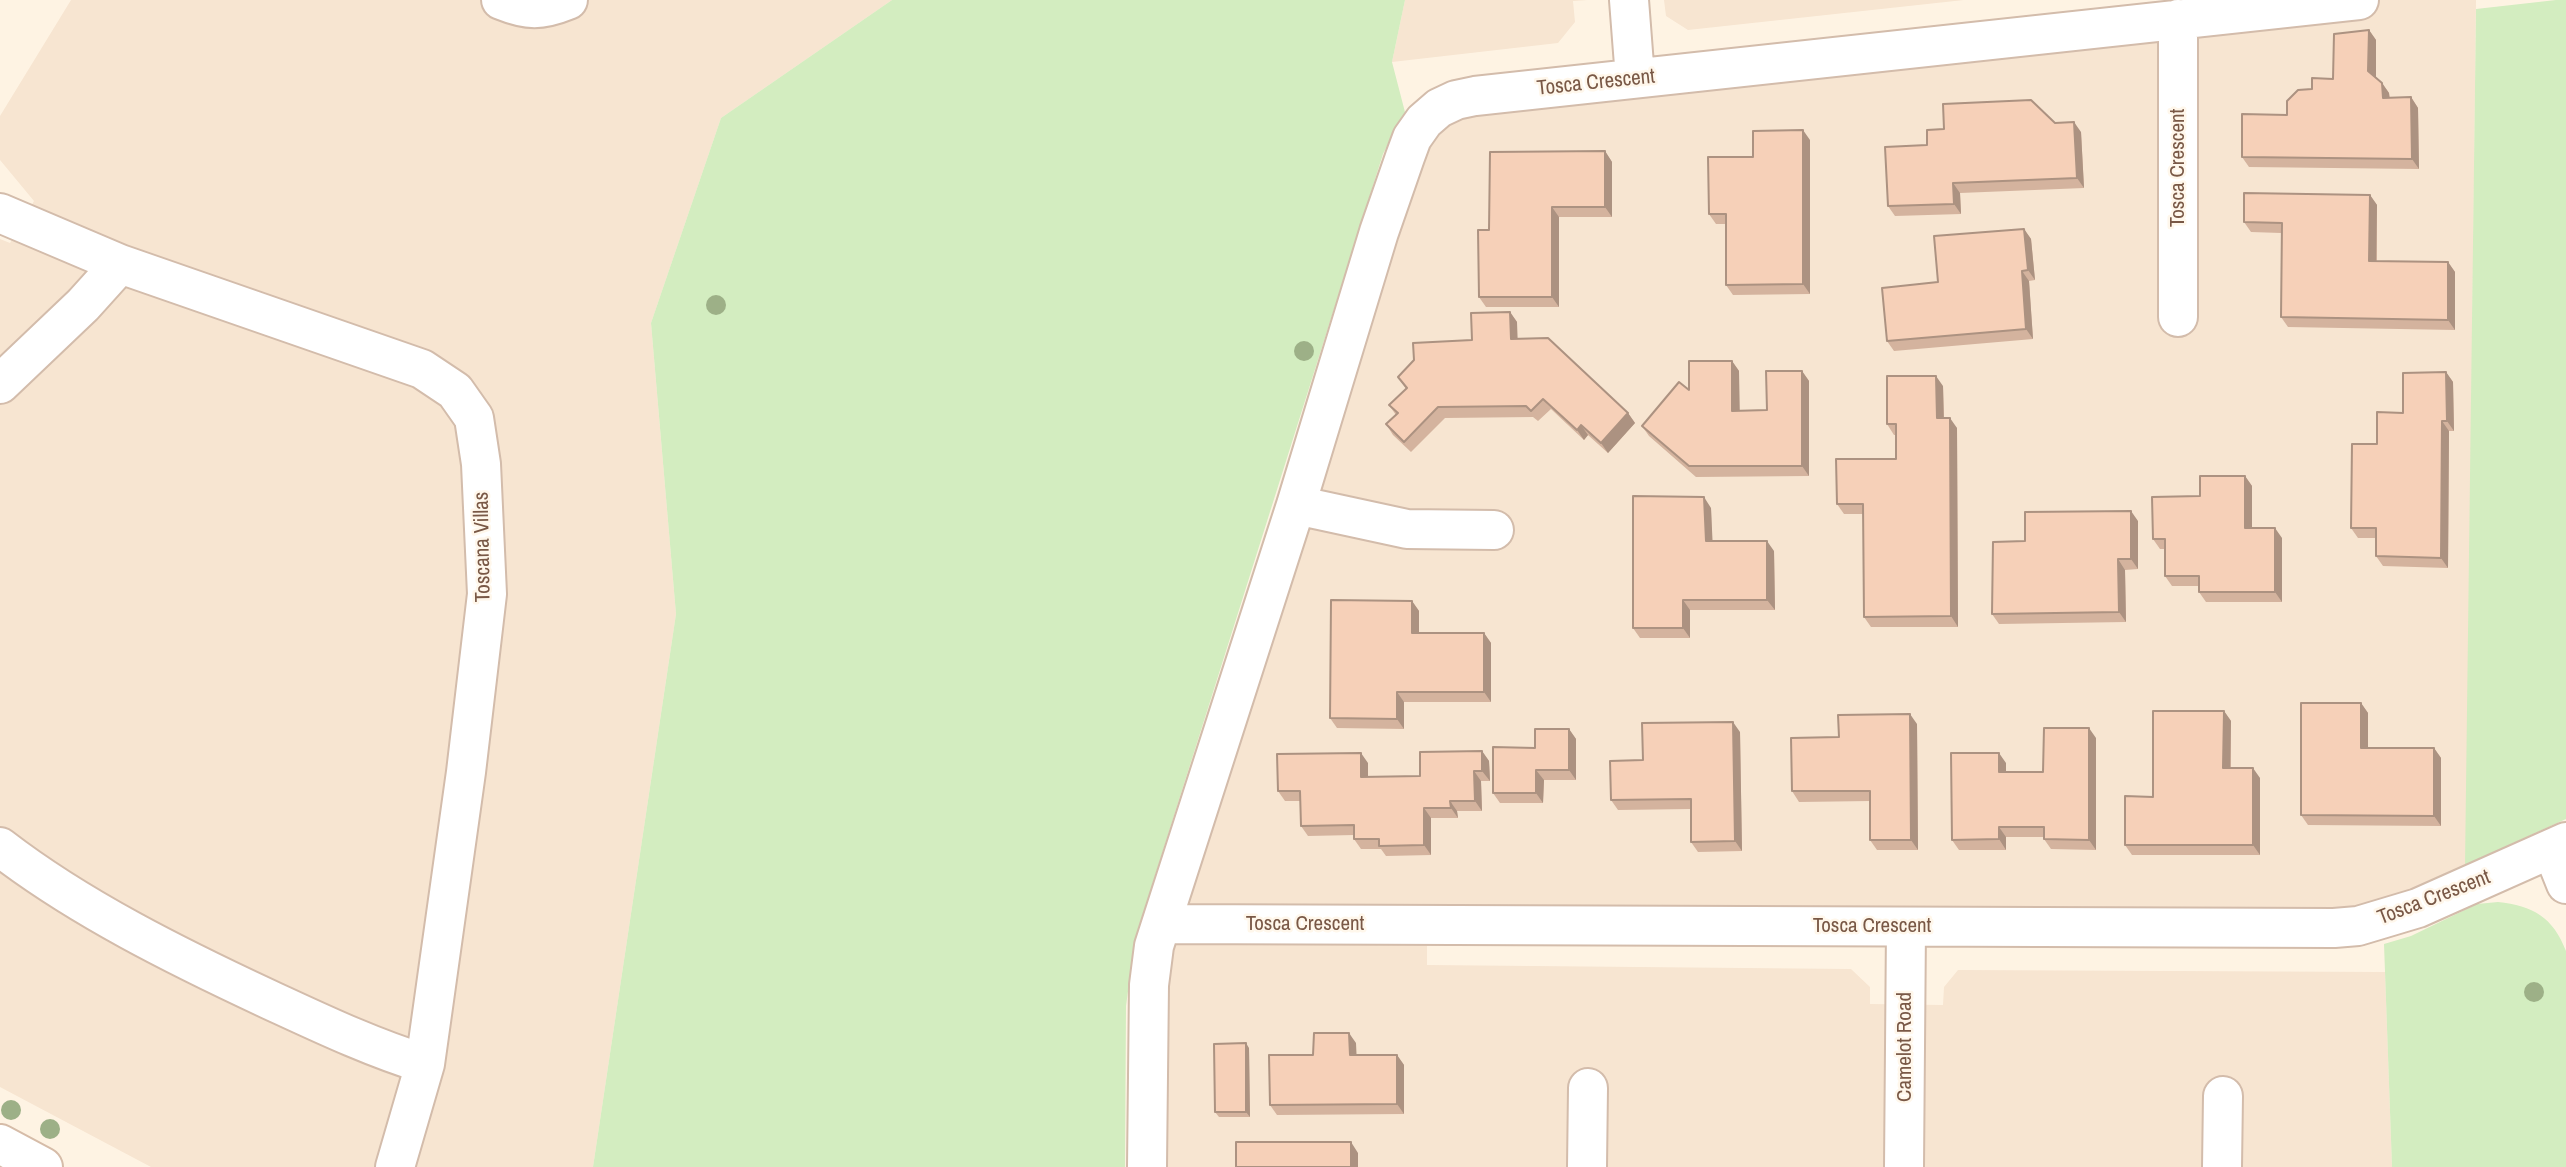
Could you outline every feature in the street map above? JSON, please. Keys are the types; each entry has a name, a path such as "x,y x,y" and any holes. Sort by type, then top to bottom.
{"street":[{"path":"500,0 524,9 550,7 568,0"},
{"path":"1629,0 1635,78"},
{"name":"Tosca Crescent","path":"1147,1167 1150,968 1161,923 1296,505 1379,232 1412,138 1423,121 1439,108 1456,100 2178,19 2245,6 2359,0"},
{"name":"Tosca Crescent","path":"2178,19 2178,317"},
{"name":"Toscana Villas","path":"0,213 120,264 422,369 455,391 474,418 481,464 487,594 464,785 425,1064 395,1167"},
{"path":"0,384 83,305 120,264"},
{"path":"1296,505 1407,529 1494,530"},
{"path":"2559,845 2566,884"},
{"name":"Tosca Crescent","path":"1161,923 1906,927 2358,926 2418,908 2559,845"},
{"path":"0,847 63,890 183,960 375,1048 425,1064"},
{"name":"Camelot Road","path":"1904,1167 1906,927"},
{"path":"1587,1167 1588,1088"},
{"path":"2222,1167 2224,1096"},
{"path":"0,1144 43,1167"}],"shaded area":[{"path":"71,0 892,0 721,118 651,323 676,614 593,1167 151,1167 0,1087 0,239 10,243 34,201 0,160 0,116"},
{"path":"1405,0 1588,0 1573,1 1575,22 1558,43 1392,62"},
{"path":"1664,0 1964,0 1688,30 1666,16"},
{"path":"2380,0 2476,0 2466,893 2423,910 1427,929 1427,965 1851,969 1870,987 1870,1004 1943,1005 1944,987 1958,970 2385,972 2392,1167 1151,1167 1153,985 1430,121 1635,81"}],"green space":[{"path":"892,0 1405,0 1392,62 1406,116 1383,154 1142,917 1126,1006 1125,1167 593,1167 676,614 651,323 721,118"},
{"path":"2566,0 2566,819 2465,865 2476,9"},
{"path":"2498,902 2522,907 2540,915 2555,930 2566,951 2566,1167 2392,1167 2384,944 2411,936 2477,904"}],"building":[{"path":"2369,30 2368,71 2382,83 2383,98 2411,97 2412,159 2242,157 2242,114 2287,115 2287,101 2298,90 2312,89 2312,78 2333,79 2334,34"},
{"path":"2031,100 2055,123 2074,122 2077,178 1953,183 1954,204 1888,206 1885,147 1927,145 1927,130 1944,129 1943,104"},
{"path":"1803,130 1803,284 1726,285 1726,214 1709,214 1708,157 1753,157 1753,131"},
{"path":"1605,151 1605,207 1552,207 1552,297 1479,297 1478,230 1489,230 1490,152"},
{"path":"2244,193 2370,195 2369,261 2448,262 2448,320 2281,317 2282,223 2244,222"},
{"path":"2024,229 2028,270 2022,271 2026,329 1887,341 1882,288 1938,282 1934,236"},
{"path":"1510,312 1511,339 1548,338 1628,413 1601,443 1581,425 1577,430 1543,399 1531,411 1526,406 1438,407 1404,442 1386,424 1398,413 1389,405 1407,388 1398,377 1414,360 1413,343 1472,340 1471,313"},
{"path":"1689,361 1732,361 1732,411 1767,410 1766,371 1802,371 1802,466 1689,466 1642,426 1679,382 1689,390"},
{"path":"2446,372 2447,421 2442,421 2441,558 2376,556 2376,528 2351,528 2352,444 2377,444 2377,412 2403,413 2403,373"},
{"path":"1887,376 1936,376 1937,418 1950,418 1951,616 1864,617 1863,504 1837,504 1836,459 1896,459 1896,424 1887,424"},
{"path":"2200,476 2245,476 2245,528 2275,528 2275,592 2199,592 2199,576 2165,576 2165,539 2153,539 2152,497 2200,496"},
{"path":"1633,496 1704,497 1706,541 1767,541 1767,600 1683,600 1683,628 1633,628"},
{"path":"2131,511 2131,559 2118,559 2119,612 1992,614 1993,542 2025,541 2025,512"},
{"path":"1331,600 1412,601 1412,633 1484,633 1484,692 1397,692 1397,719 1330,718"},
{"path":"2301,703 2361,703 2361,748 2434,748 2434,816 2301,815"},
{"path":"2153,711 2224,711 2223,768 2253,768 2253,845 2125,845 2125,796 2153,797"},
{"path":"1910,714 1911,840 1870,840 1870,791 1792,791 1791,738 1839,737 1838,715"},
{"path":"1733,722 1735,841 1691,842 1691,799 1611,800 1610,761 1643,760 1642,723"},
{"path":"2044,728 2089,728 2089,840 2044,839 2044,827 1999,827 1999,839 1952,840 1951,753 1999,753 1999,772 2043,772"},
{"path":"1535,729 1569,729 1569,770 1536,770 1536,793 1493,793 1493,747 1535,748"},
{"path":"1482,751 1482,771 1474,771 1475,801 1450,801 1451,808 1424,808 1424,845 1379,846 1379,839 1354,839 1354,825 1301,826 1300,791 1278,791 1277,754 1361,753 1361,777 1420,776 1420,752"},
{"path":"1314,1033 1349,1033 1350,1055 1397,1055 1397,1104 1270,1105 1269,1055 1313,1055"},
{"path":"1246,1043 1246,1112 1215,1112 1214,1044"},
{"path":"1236,1142 1351,1142 1351,1167 1236,1167"}]}
